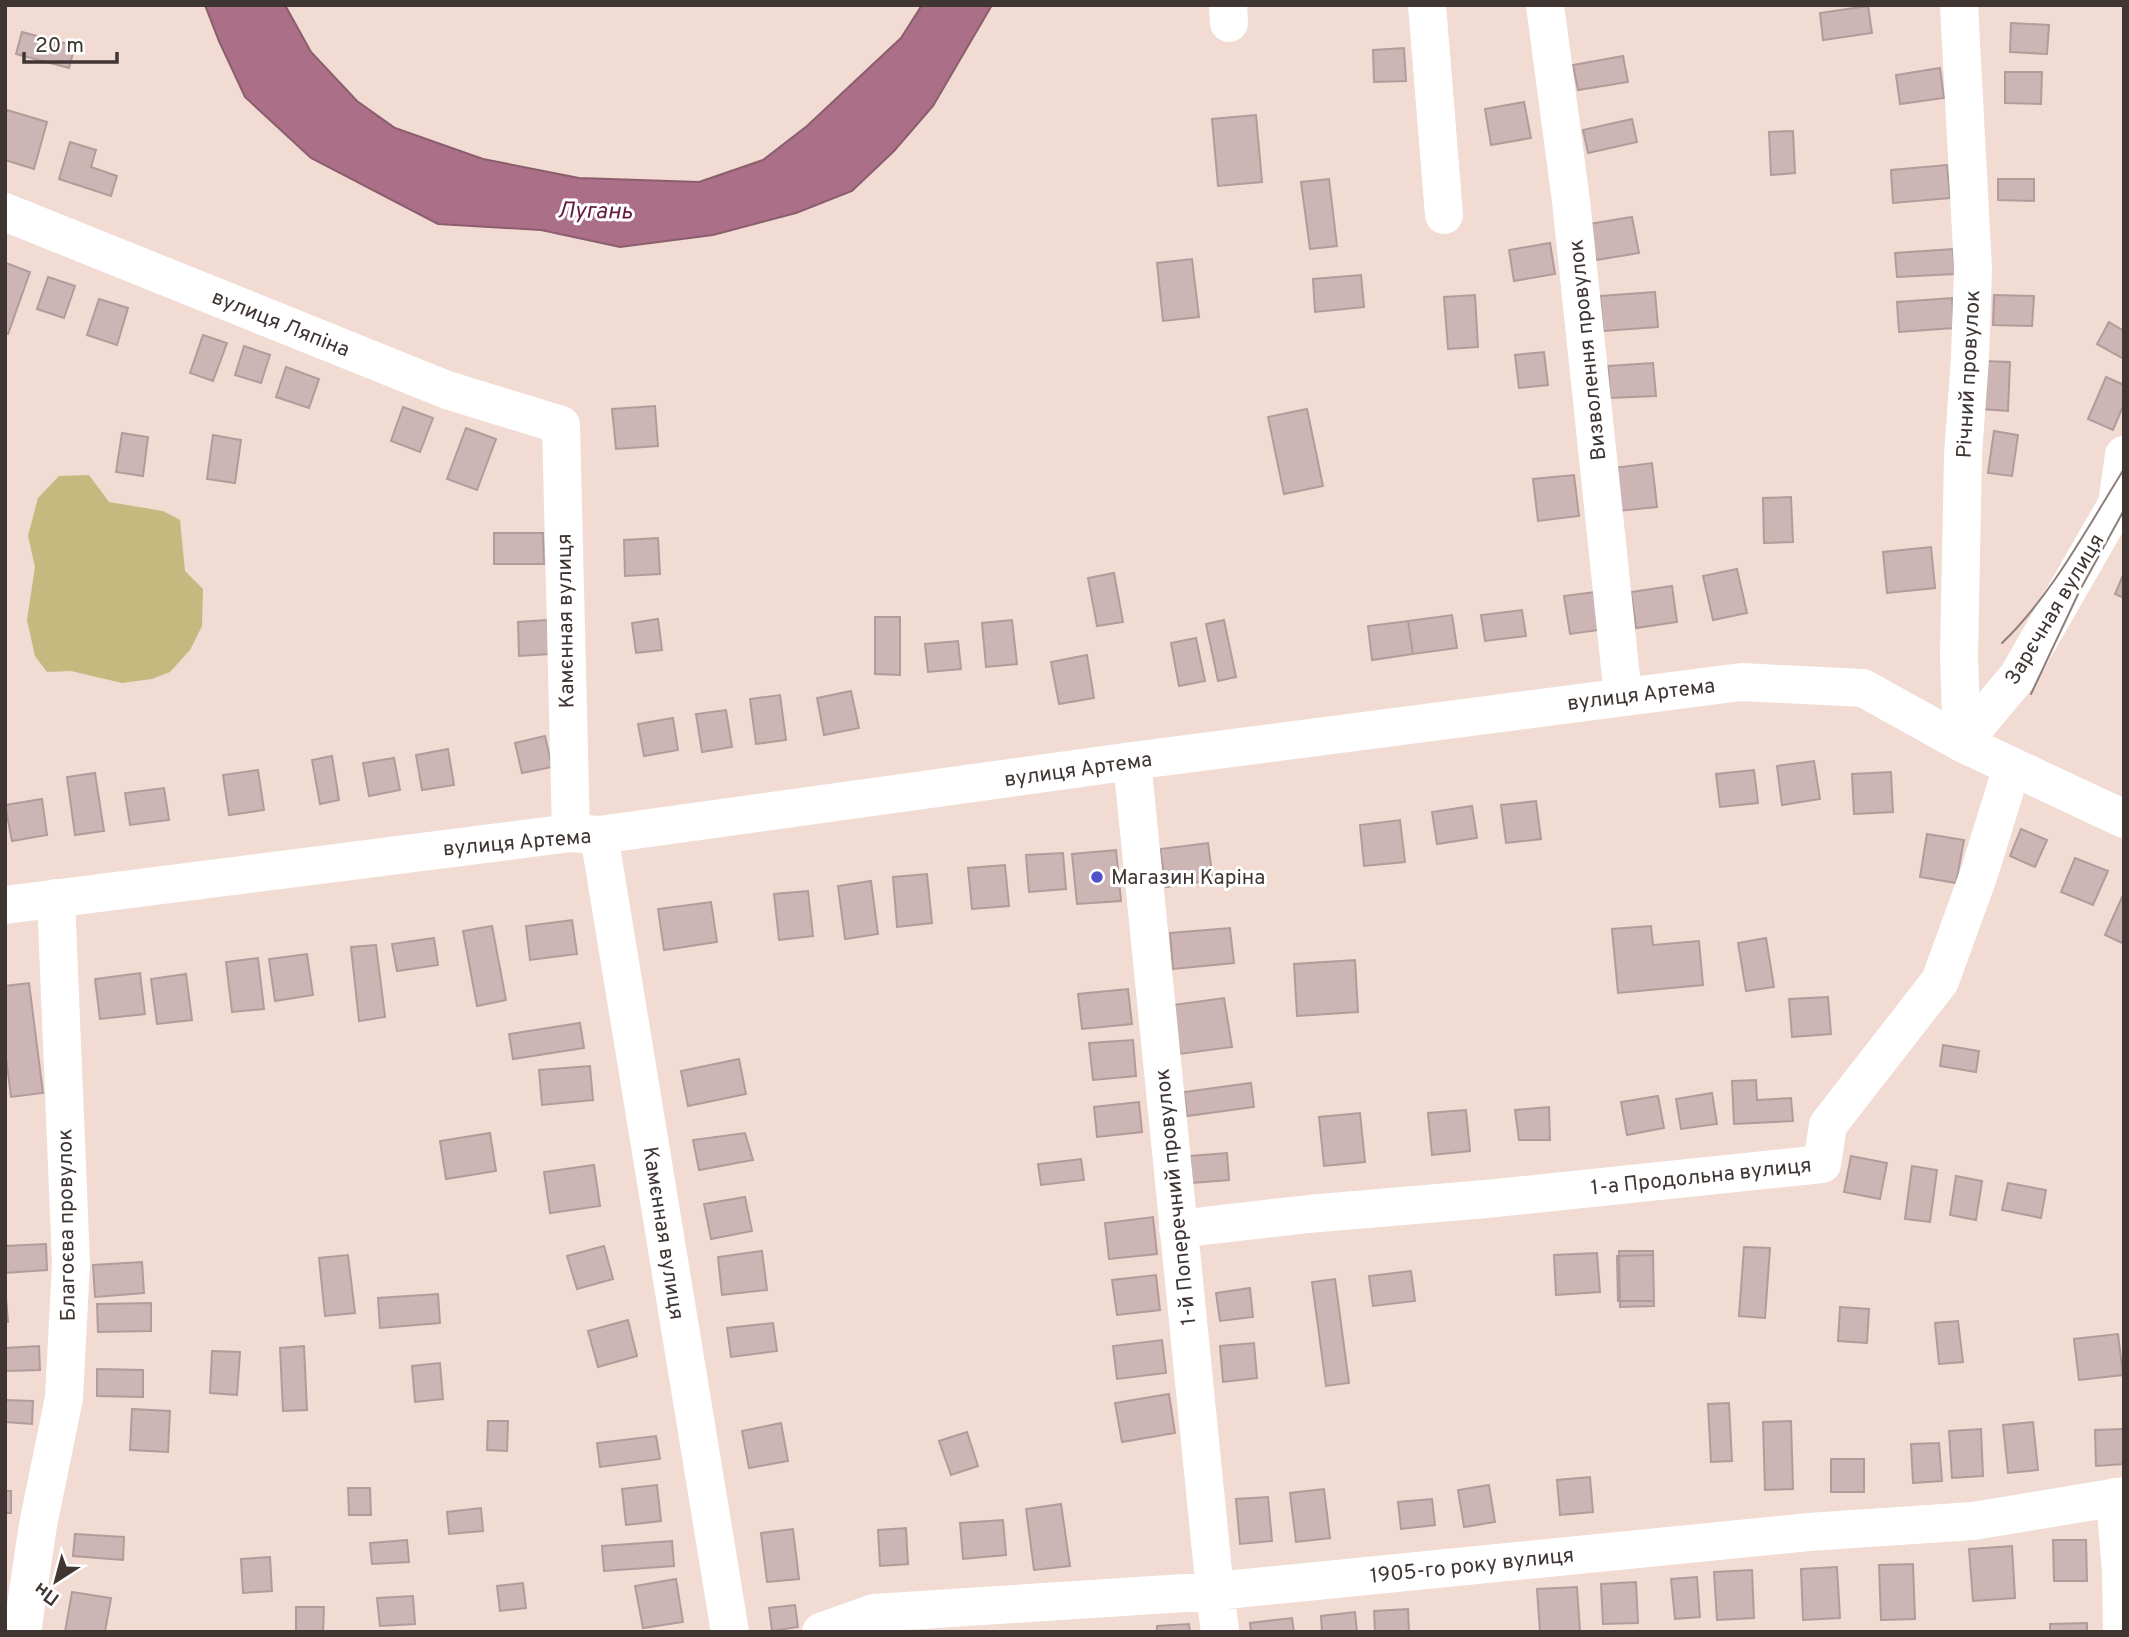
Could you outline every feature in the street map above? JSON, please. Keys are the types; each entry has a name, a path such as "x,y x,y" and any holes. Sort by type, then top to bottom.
{"street":[{"path":"1427,5 1444,215"},
{"name":"Визволення провулок","path":"1545,5 1571,201 1623,696"},
{"name":"Річний провулок","path":"1959,5 1973,269 1963,455 1959,656 1962,743"},
{"name":"вулиця Ляпіна","path":"5,212 447,390 561,425"},
{"name":"Камєнная вулиця","path":"561,425 580,828 730,1632"},
{"name":"Зарєчная вулиця","path":"1962,743 2018,676 2120,501 2124,456"},
{"name":"вулиця Артема","path":"5,905 580,828 1132,761 1741,682 1863,688 1962,743 2124,819"},
{"name":"1-й Поперечний провулок","path":"1132,761 1220,1632"},
{"name":"1-а Продольна вулиця","path":"1178,1230 1308,1214 1486,1199 1822,1164 1828,1125 1940,981 1979,874 2012,767"},
{"name":"Благоєва провулок","path":"22,1632 18,1567 64,1398 71,1263 57,898"},
{"path":"2119,1496 2122,1632"},
{"name":"1905-го року вулиця","path":"821,1632 874,1613 1214,1591 1809,1532 1973,1521 2119,1496"}],"shaded area":[{"path":"89,475 109,502 163,511 180,520 185,571 203,589 202,626 190,650 170,672 152,679 122,683 71,671 47,672 35,656 27,620 35,567 28,536 38,498 59,476"}],"water":[{"name":"Лугань","path":"205,5 285,5 311,52 357,101 395,128 483,159 579,178 699,182 763,160 807,126 901,38 922,5 992,5 933,106 894,151 852,191 796,213 713,235 620,247 541,230 438,224 311,158 245,97"}],"building":[{"path":"1868,6 1872,33 1823,40 1820,13"},
{"path":"2011,23 2049,25 2047,54 2010,52"},
{"path":"22,32 75,46 69,68 16,54"},
{"path":"1404,48 1406,81 1374,82 1373,50"},
{"path":"1623,56 1628,82 1578,90 1573,65"},
{"path":"1940,68 1944,98 1900,104 1896,75"},
{"path":"2005,72 2042,72 2041,104 2005,103"},
{"path":"1524,102 1531,138 1491,145 1485,109"},
{"path":"7,110 47,122 34,169 5,160"},
{"path":"1256,115 1262,182 1218,186 1212,119"},
{"path":"1632,119 1637,142 1588,153 1583,130"},
{"path":"1793,131 1795,173 1771,175 1769,132"},
{"path":"70,142 96,150 91,167 117,176 111,196 59,179"},
{"path":"1947,165 1950,198 1893,203 1891,170"},
{"path":"1329,179 1337,246 1310,249 1301,182"},
{"path":"1998,179 2034,179 2034,201 1998,200"},
{"path":"1632,217 1639,253 1596,260 1589,224"},
{"path":"1550,243 1555,274 1514,281 1509,250"},
{"path":"1953,249 1955,274 1897,277 1895,253"},
{"path":"1192,259 1199,317 1163,321 1157,263"},
{"path":"6,263 30,272 8,334 5,333"},
{"path":"1361,275 1364,307 1315,312 1313,279"},
{"path":"48,277 75,286 64,318 37,309"},
{"path":"1655,292 1658,327 1603,331 1600,296"},
{"path":"1475,295 1478,347 1448,349 1444,297"},
{"path":"1994,295 2034,296 2032,326 1993,325"},
{"path":"1952,298 1954,328 1899,332 1897,302"},
{"path":"99,299 128,308 117,345 87,335"},
{"path":"2109,322 2124,331 2124,359 2097,344"},
{"path":"203,335 227,343 213,381 190,373"},
{"path":"244,346 270,355 261,383 235,375"},
{"path":"1544,352 1548,385 1519,388 1515,355"},
{"path":"1983,361 2010,362 2008,411 1980,409"},
{"path":"1653,363 1656,396 1610,398 1608,366"},
{"path":"286,367 319,379 309,408 276,397"},
{"path":"2106,377 2124,385 2124,404 2113,430 2088,419"},
{"path":"655,406 658,446 616,449 612,409"},
{"path":"403,407 433,418 420,452 391,441"},
{"path":"1307,409 1323,486 1284,494 1268,417"},
{"path":"466,428 496,439 477,490 447,479"},
{"path":"1994,431 2018,435 2012,476 1988,473"},
{"path":"122,433 148,437 143,476 116,472"},
{"path":"213,435 241,440 235,483 207,479"},
{"path":"1652,463 1657,507 1618,511 1613,468"},
{"path":"1574,475 1579,516 1538,521 1533,479"},
{"path":"1791,497 1793,542 1764,543 1763,498"},
{"path":"494,533 543,533 544,564 494,564"},
{"path":"658,538 660,574 625,576 624,540"},
{"path":"1931,547 1935,588 1887,593 1883,552"},
{"path":"1737,569 1747,613 1713,620 1703,576"},
{"path":"1114,573 1123,622 1097,626 1088,578"},
{"path":"2124,573 2124,598 2115,594"},
{"path":"1672,586 1677,622 1636,628 1631,592"},
{"path":"1594,592 1599,630 1570,634 1564,596"},
{"path":"1522,610 1526,636 1485,641 1481,615"},
{"path":"1452,615 1457,648 1413,654 1408,621"},
{"path":"875,617 900,617 900,675 875,674"},
{"path":"658,619 662,650 636,653 632,623"},
{"path":"547,620 550,654 519,656 518,622"},
{"path":"1012,620 1017,664 986,667 982,623"},
{"path":"1224,620 1236,677 1218,681 1206,624"},
{"path":"1408,621 1413,654 1372,660 1368,626"},
{"path":"1196,638 1205,681 1179,686 1171,643"},
{"path":"958,641 961,669 928,672 925,644"},
{"path":"1087,655 1094,698 1059,704 1051,662"},
{"path":"851,691 859,728 824,735 817,698"},
{"path":"780,695 786,740 756,744 750,699"},
{"path":"726,710 732,747 702,752 696,714"},
{"path":"673,718 678,750 644,756 638,724"},
{"path":"545,736 552,767 522,773 515,743"},
{"path":"448,749 454,785 422,790 416,755"},
{"path":"332,756 339,800 320,804 312,760"},
{"path":"394,758 400,790 369,796 363,763"},
{"path":"1814,761 1820,799 1782,805 1777,766"},
{"path":"258,770 264,810 229,815 223,775"},
{"path":"1754,770 1758,803 1720,807 1716,774"},
{"path":"1891,772 1893,812 1854,814 1852,774"},
{"path":"95,773 104,831 75,835 67,777"},
{"path":"164,788 169,820 130,825 125,793"},
{"path":"42,799 47,835 12,841 5,805"},
{"path":"1536,801 1541,839 1506,843 1501,805"},
{"path":"1472,806 1477,838 1437,844 1432,812"},
{"path":"1400,820 1405,862 1364,866 1360,825"},
{"path":"2021,829 2047,840 2035,867 2010,856"},
{"path":"1927,834 1964,840 1956,883 1920,877"},
{"path":"1208,843 1213,880 1166,887 1160,849"},
{"name":"Магазин Каріна","path":"1116,850 1121,901 1077,904 1072,854"},
{"path":"1063,853 1066,889 1029,892 1026,855"},
{"path":"2075,858 2108,871 2093,905 2061,892"},
{"path":"1005,865 1009,906 972,909 968,868"},
{"path":"927,874 932,923 897,927 893,877"},
{"path":"871,881 878,934 845,939 838,886"},
{"path":"808,891 813,936 779,940 774,894"},
{"path":"2124,893 2124,944 2105,935"},
{"path":"711,902 717,942 664,950 658,909"},
{"path":"572,920 577,954 530,960 526,926"},
{"path":"492,926 506,1000 477,1006 463,931"},
{"path":"1651,926 1653,945 1699,941 1703,985 1618,993 1612,929"},
{"path":"1230,928 1234,963 1173,969 1170,933"},
{"path":"434,938 438,965 397,971 392,944"},
{"path":"1766,938 1774,987 1746,991 1738,943"},
{"path":"376,945 385,1017 359,1021 351,947"},
{"path":"307,954 313,995 275,1001 269,959"},
{"path":"258,958 264,1009 232,1012 226,962"},
{"path":"1355,960 1358,1012 1297,1016 1294,964"},
{"path":"140,973 145,1014 100,1019 95,979"},
{"path":"186,974 192,1020 157,1024 151,979"},
{"path":"29,983 43,1093 11,1097 5,1049 5,986"},
{"path":"1128,989 1132,1024 1082,1029 1078,994"},
{"path":"1828,997 1831,1034 1792,1037 1789,999"},
{"path":"1224,998 1232,1047 1180,1054 1173,1005"},
{"path":"580,1023 584,1048 513,1059 509,1034"},
{"path":"1133,1040 1136,1076 1093,1080 1089,1043"},
{"path":"1943,1045 1979,1051 1976,1072 1940,1066"},
{"path":"739,1059 746,1094 688,1106 681,1071"},
{"path":"590,1066 593,1100 542,1105 539,1070"},
{"path":"1756,1080 1757,1100 1791,1098 1793,1121 1734,1124 1732,1081"},
{"path":"1251,1083 1254,1107 1187,1116 1184,1092"},
{"path":"1712,1093 1717,1124 1681,1129 1676,1099"},
{"path":"1658,1096 1664,1128 1627,1135 1621,1102"},
{"path":"1139,1102 1142,1132 1097,1137 1094,1107"},
{"path":"1549,1107 1550,1140 1519,1140 1515,1110"},
{"path":"1466,1110 1470,1151 1432,1155 1428,1113"},
{"path":"1360,1113 1365,1162 1324,1166 1319,1117"},
{"path":"490,1133 496,1171 446,1179 440,1141"},
{"path":"745,1133 753,1160 699,1170 693,1140"},
{"path":"1227,1153 1229,1180 1192,1183 1190,1156"},
{"path":"1851,1156 1887,1163 1880,1199 1844,1192"},
{"path":"1081,1159 1084,1180 1041,1185 1038,1164"},
{"path":"594,1165 600,1206 550,1213 544,1172"},
{"path":"1912,1166 1937,1170 1930,1222 1905,1219"},
{"path":"1956,1176 1982,1181 1976,1220 1950,1215"},
{"path":"2008,1183 2046,1190 2041,1218 2002,1210"},
{"path":"745,1197 752,1231 711,1239 704,1204"},
{"path":"1153,1217 1157,1254 1109,1259 1105,1223"},
{"path":"46,1244 47,1270 5,1273 5,1246"},
{"path":"604,1246 613,1279 577,1289 567,1256"},
{"path":"1744,1247 1770,1248 1765,1318 1739,1316"},
{"path":"762,1251 767,1290 722,1295 718,1257"},
{"path":"1619,1251 1653,1251 1654,1306 1620,1307"},
{"path":"1597,1253 1600,1292 1556,1295 1554,1255"},
{"path":"348,1255 355,1313 325,1316 319,1258"},
{"path":"1653,1255 1654,1301 1618,1301 1617,1256"},
{"path":"142,1262 144,1293 95,1297 93,1265"},
{"path":"1411,1271 1415,1301 1373,1306 1369,1276"},
{"path":"1156,1275 1160,1310 1117,1315 1112,1280"},
{"path":"1335,1279 1349,1383 1326,1386 1312,1282"},
{"path":"5,1286 8,1322 5,1322"},
{"path":"1250,1288 1253,1317 1220,1321 1216,1293"},
{"path":"438,1294 440,1323 380,1328 378,1298"},
{"path":"151,1303 151,1331 98,1332 97,1304"},
{"path":"1840,1307 1869,1309 1867,1343 1838,1341"},
{"path":"628,1320 637,1356 598,1367 588,1331"},
{"path":"1958,1321 1963,1362 1939,1364 1935,1323"},
{"path":"773,1323 777,1351 731,1357 727,1328"},
{"path":"2118,1334 2123,1375 2079,1380 2074,1339"},
{"path":"1162,1340 1166,1373 1117,1379 1113,1346"},
{"path":"1254,1343 1257,1378 1223,1382 1220,1346"},
{"path":"39,1346 40,1370 5,1371 5,1348"},
{"path":"304,1346 307,1410 283,1411 280,1348"},
{"path":"212,1351 240,1352 237,1395 210,1393"},
{"path":"440,1363 443,1399 415,1402 412,1366"},
{"path":"97,1369 143,1370 143,1397 97,1396"},
{"path":"1169,1394 1175,1433 1122,1442 1115,1403"},
{"path":"5,1400 33,1401 32,1424 5,1422"},
{"path":"1729,1403 1732,1461 1711,1462 1708,1404"},
{"path":"132,1409 170,1411 168,1452 130,1450"},
{"path":"488,1421 508,1421 507,1451 487,1450"},
{"path":"1791,1421 1793,1489 1765,1490 1763,1422"},
{"path":"2033,1422 2038,1470 2008,1473 2003,1425"},
{"path":"781,1423 788,1461 749,1468 742,1431"},
{"path":"1981,1429 1983,1476 1952,1478 1949,1431"},
{"path":"2124,1429 2124,1464 2096,1466 2095,1430"},
{"path":"967,1432 978,1466 951,1475 939,1441"},
{"path":"656,1436 660,1459 600,1467 597,1443"},
{"path":"1939,1443 1942,1481 1913,1483 1911,1444"},
{"path":"1831,1459 1864,1459 1864,1492 1831,1492"},
{"path":"1590,1477 1593,1512 1560,1515 1557,1480"},
{"path":"657,1485 661,1521 626,1525 622,1489"},
{"path":"1489,1485 1495,1522 1464,1527 1458,1490"},
{"path":"348,1488 370,1488 371,1515 349,1515"},
{"path":"1324,1489 1330,1538 1296,1542 1290,1493"},
{"path":"5,1491 11,1491 11,1513 5,1513"},
{"path":"1268,1497 1272,1541 1240,1544 1236,1499"},
{"path":"1432,1499 1435,1525 1401,1529 1398,1502"},
{"path":"1061,1504 1070,1566 1034,1570 1026,1509"},
{"path":"481,1508 483,1531 449,1534 447,1512"},
{"path":"1003,1520 1006,1555 963,1559 960,1523"},
{"path":"906,1528 908,1564 880,1566 878,1530"},
{"path":"793,1529 799,1579 767,1582 761,1533"},
{"path":"75,1534 124,1537 123,1560 73,1556"},
{"path":"407,1540 409,1562 372,1564 370,1543"},
{"path":"2053,1540 2086,1540 2087,1581 2054,1581"},
{"path":"672,1541 674,1566 604,1571 602,1546"},
{"path":"2012,1546 2015,1598 1973,1601 1969,1549"},
{"path":"270,1557 272,1591 243,1593 241,1559"},
{"path":"1913,1564 1915,1619 1881,1620 1879,1565"},
{"path":"1837,1567 1840,1618 1803,1620 1801,1569"},
{"path":"1752,1570 1754,1618 1717,1620 1714,1572"},
{"path":"1697,1577 1700,1617 1675,1619 1671,1579"},
{"path":"676,1579 683,1622 643,1628 635,1586"},
{"path":"1636,1582 1638,1623 1603,1624 1601,1584"},
{"path":"523,1583 526,1608 500,1611 497,1586"},
{"path":"1577,1587 1580,1632 1540,1632 1537,1589"},
{"path":"72,1592 111,1598 105,1632 65,1632"},
{"path":"413,1596 415,1624 380,1626 377,1598"},
{"path":"795,1605 798,1627 772,1631 769,1608"},
{"path":"296,1607 324,1607 323,1632 296,1632"},
{"path":"1408,1609 1409,1632 1375,1632 1374,1611"},
{"path":"1355,1612 1357,1632 1322,1632 1321,1616"},
{"path":"1292,1618 1294,1632 1251,1632 1250,1623"},
{"path":"2087,1623 2087,1632 2050,1632 2050,1624"},
{"path":"1189,1624 1190,1632 1157,1632 1157,1626"}],"tram line":[{"path":"2002,643 2053,582 2124,469"},
{"path":"2031,694 2080,590 2124,510"}],"place":[{"name":"Магазин Каріна","path":"1097,877"}]}
